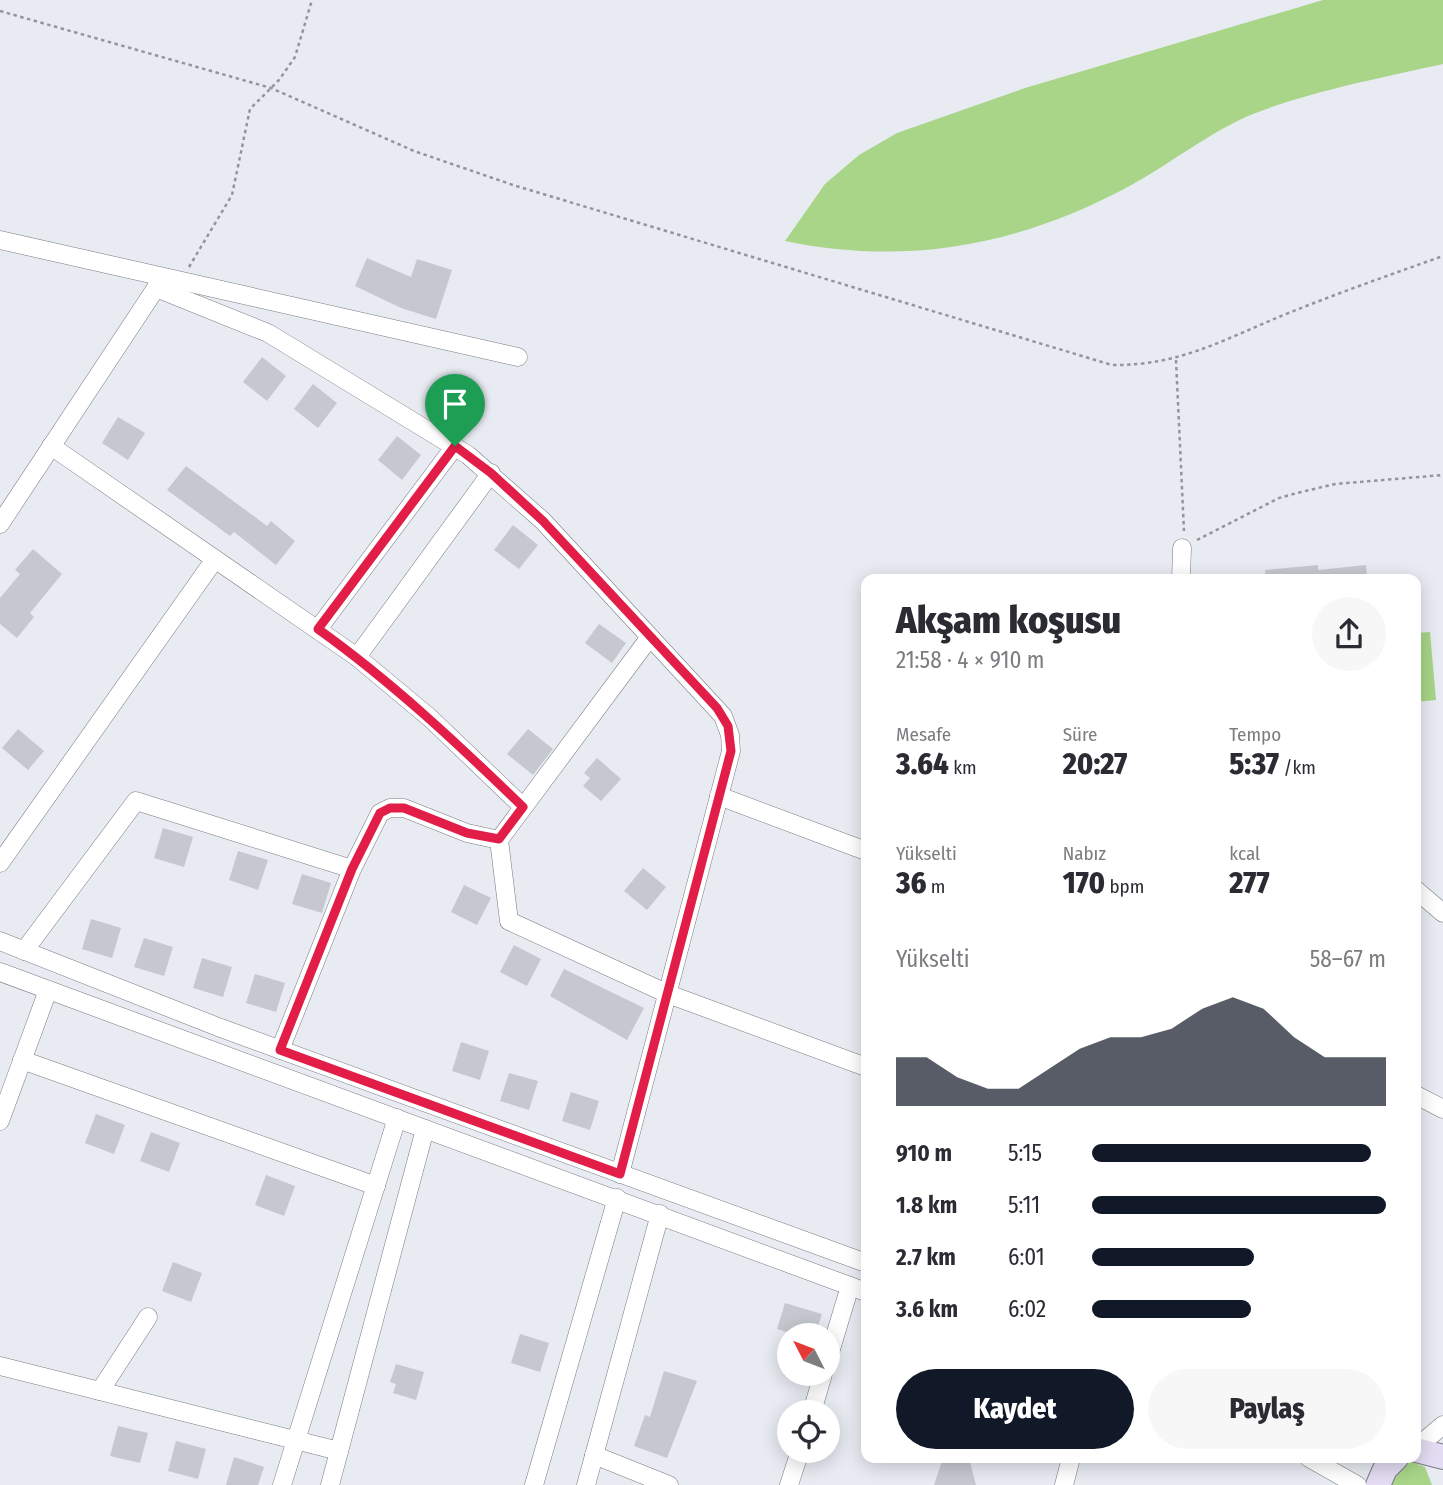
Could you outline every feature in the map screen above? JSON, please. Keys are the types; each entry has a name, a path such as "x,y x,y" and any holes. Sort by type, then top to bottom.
{"street":[{"path":"0,240 158,281 268,333 455,446 491,473 543,521 717,708 728,726 731,751 620,1174"},
{"path":"158,281 182,279 435,340 518,357"},
{"path":"0,523 158,281"},
{"path":"51,446 356,657 430,718 523,807"},
{"path":"318,629 455,446"},
{"path":"356,657 491,473"},
{"path":"1181,574 1184,547"},
{"path":"0,863 215,559"},
{"path":"650,637 499,839 509,921 668,994 861,1065"},
{"path":"719,796 861,849"},
{"path":"24,951 136,801 352,869"},
{"path":"280,1050 352,869 377,817 390,808 404,808 467,833 499,839"},
{"path":"1421,894 1443,913"},
{"path":"0,941 280,1050 861,1261"},
{"path":"0,972 858,1289 840,1331"},
{"path":"0,1121 48,990"},
{"path":"22,1060 376,1186"},
{"path":"1421,1098 1443,1109"},
{"path":"282,1485 397,1118"},
{"path":"330,1485 425,1129"},
{"path":"534,1485 617,1198"},
{"path":"586,1485 660,1214"},
{"path":"100,1391 148,1317"},
{"path":"0,1366 339,1451"},
{"path":"1421,1445 1443,1425"},
{"path":"1421,1450 1443,1457"},
{"path":"594,1455 669,1485"},
{"path":"789,1485 796,1463"},
{"path":"1064,1485 1070,1463"},
{"path":"1317,1463 1357,1485"},
{"path":"1378,1485 1385,1469 1391,1463"}],"path":[{"path":"182,279 232,195 247,115 255,101 271,88 295,57 312,0"},
{"path":"0,12 271,88 414,151 587,207 1112,365 1176,360 1209,349 1309,305 1443,256"},
{"path":"1176,360 1184,547 1279,498 1297,492 1335,484 1443,475"}],"green space":[{"path":"1323,0 1443,0 1443,64 1318,93 1248,116 1216,132 1124,189 1042,225 1001,237 917,251 830,248 785,241 825,184 859,155 897,133 1025,88"},
{"path":"1430,632 1436,700 1421,702 1421,633"},
{"path":"1401,1463 1415,1463 1425,1467 1432,1485 1378,1485"}],"building":[{"path":"367,258 411,277 417,259 452,270 436,319 401,308 355,286"},
{"path":"262,357 286,376 267,401 243,382"},
{"path":"313,384 337,403 318,428 294,409"},
{"path":"118,417 145,433 128,460 102,443"},
{"path":"397,436 421,455 402,480 378,460"},
{"path":"186,466 267,526 271,521 295,541 276,565 234,532 230,536 167,490"},
{"path":"513,525 538,545 519,569 494,550"},
{"path":"33,549 62,574 30,613 34,617 17,638 0,624 0,598 20,574 15,570"},
{"path":"1318,565 1318,570 1366,565 1367,574 1265,574 1265,570"},
{"path":"599,624 626,643 612,663 585,643"},
{"path":"18,729 44,751 28,770 2,748"},
{"path":"528,729 553,749 533,775 507,754"},
{"path":"597,758 621,779 601,801 583,786 590,778 584,773"},
{"path":"163,828 193,837 184,867 154,858"},
{"path":"238,851 268,860 258,890 229,880"},
{"path":"643,868 666,887 647,910 624,891"},
{"path":"302,874 331,883 322,913 292,904"},
{"path":"464,885 491,898 477,925 451,912"},
{"path":"91,919 121,928 112,958 82,949"},
{"path":"144,938 173,947 164,976 134,967"},
{"path":"514,945 541,959 527,986 500,972"},
{"path":"202,958 232,967 223,997 193,988"},
{"path":"564,969 644,1008 627,1040 550,996"},
{"path":"255,974 285,983 276,1012 246,1003"},
{"path":"461,1042 489,1051 480,1080 452,1071"},
{"path":"509,1073 538,1081 529,1110 500,1101"},
{"path":"571,1092 599,1101 590,1130 562,1121"},
{"path":"96,1114 125,1125 114,1154 85,1143"},
{"path":"151,1132 180,1143 169,1172 140,1161"},
{"path":"266,1175 295,1186 284,1216 255,1205"},
{"path":"173,1262 202,1273 191,1302 162,1291"},
{"path":"785,1303 822,1314 819,1323 779,1323"},
{"path":"520,1334 549,1343 540,1372 511,1363"},
{"path":"396,1364 424,1372 416,1400 393,1393 396,1384 390,1382"},
{"path":"664,1371 697,1381 667,1458 634,1446 645,1415 650,1417"},
{"path":"118,1426 148,1433 140,1463 110,1456"},
{"path":"176,1441 206,1449 198,1479 168,1471"},
{"path":"234,1457 264,1467 258,1485 226,1485"},
{"path":"941,1463 970,1463 976,1485 934,1485"}],"route":[{"path":"455,446 491,473 543,521 717,708 730,734 731,751 620,1174 280,1050 352,869 380,813 397,806 467,833 499,839 523,807 430,718 318,629 455,446"}]}
